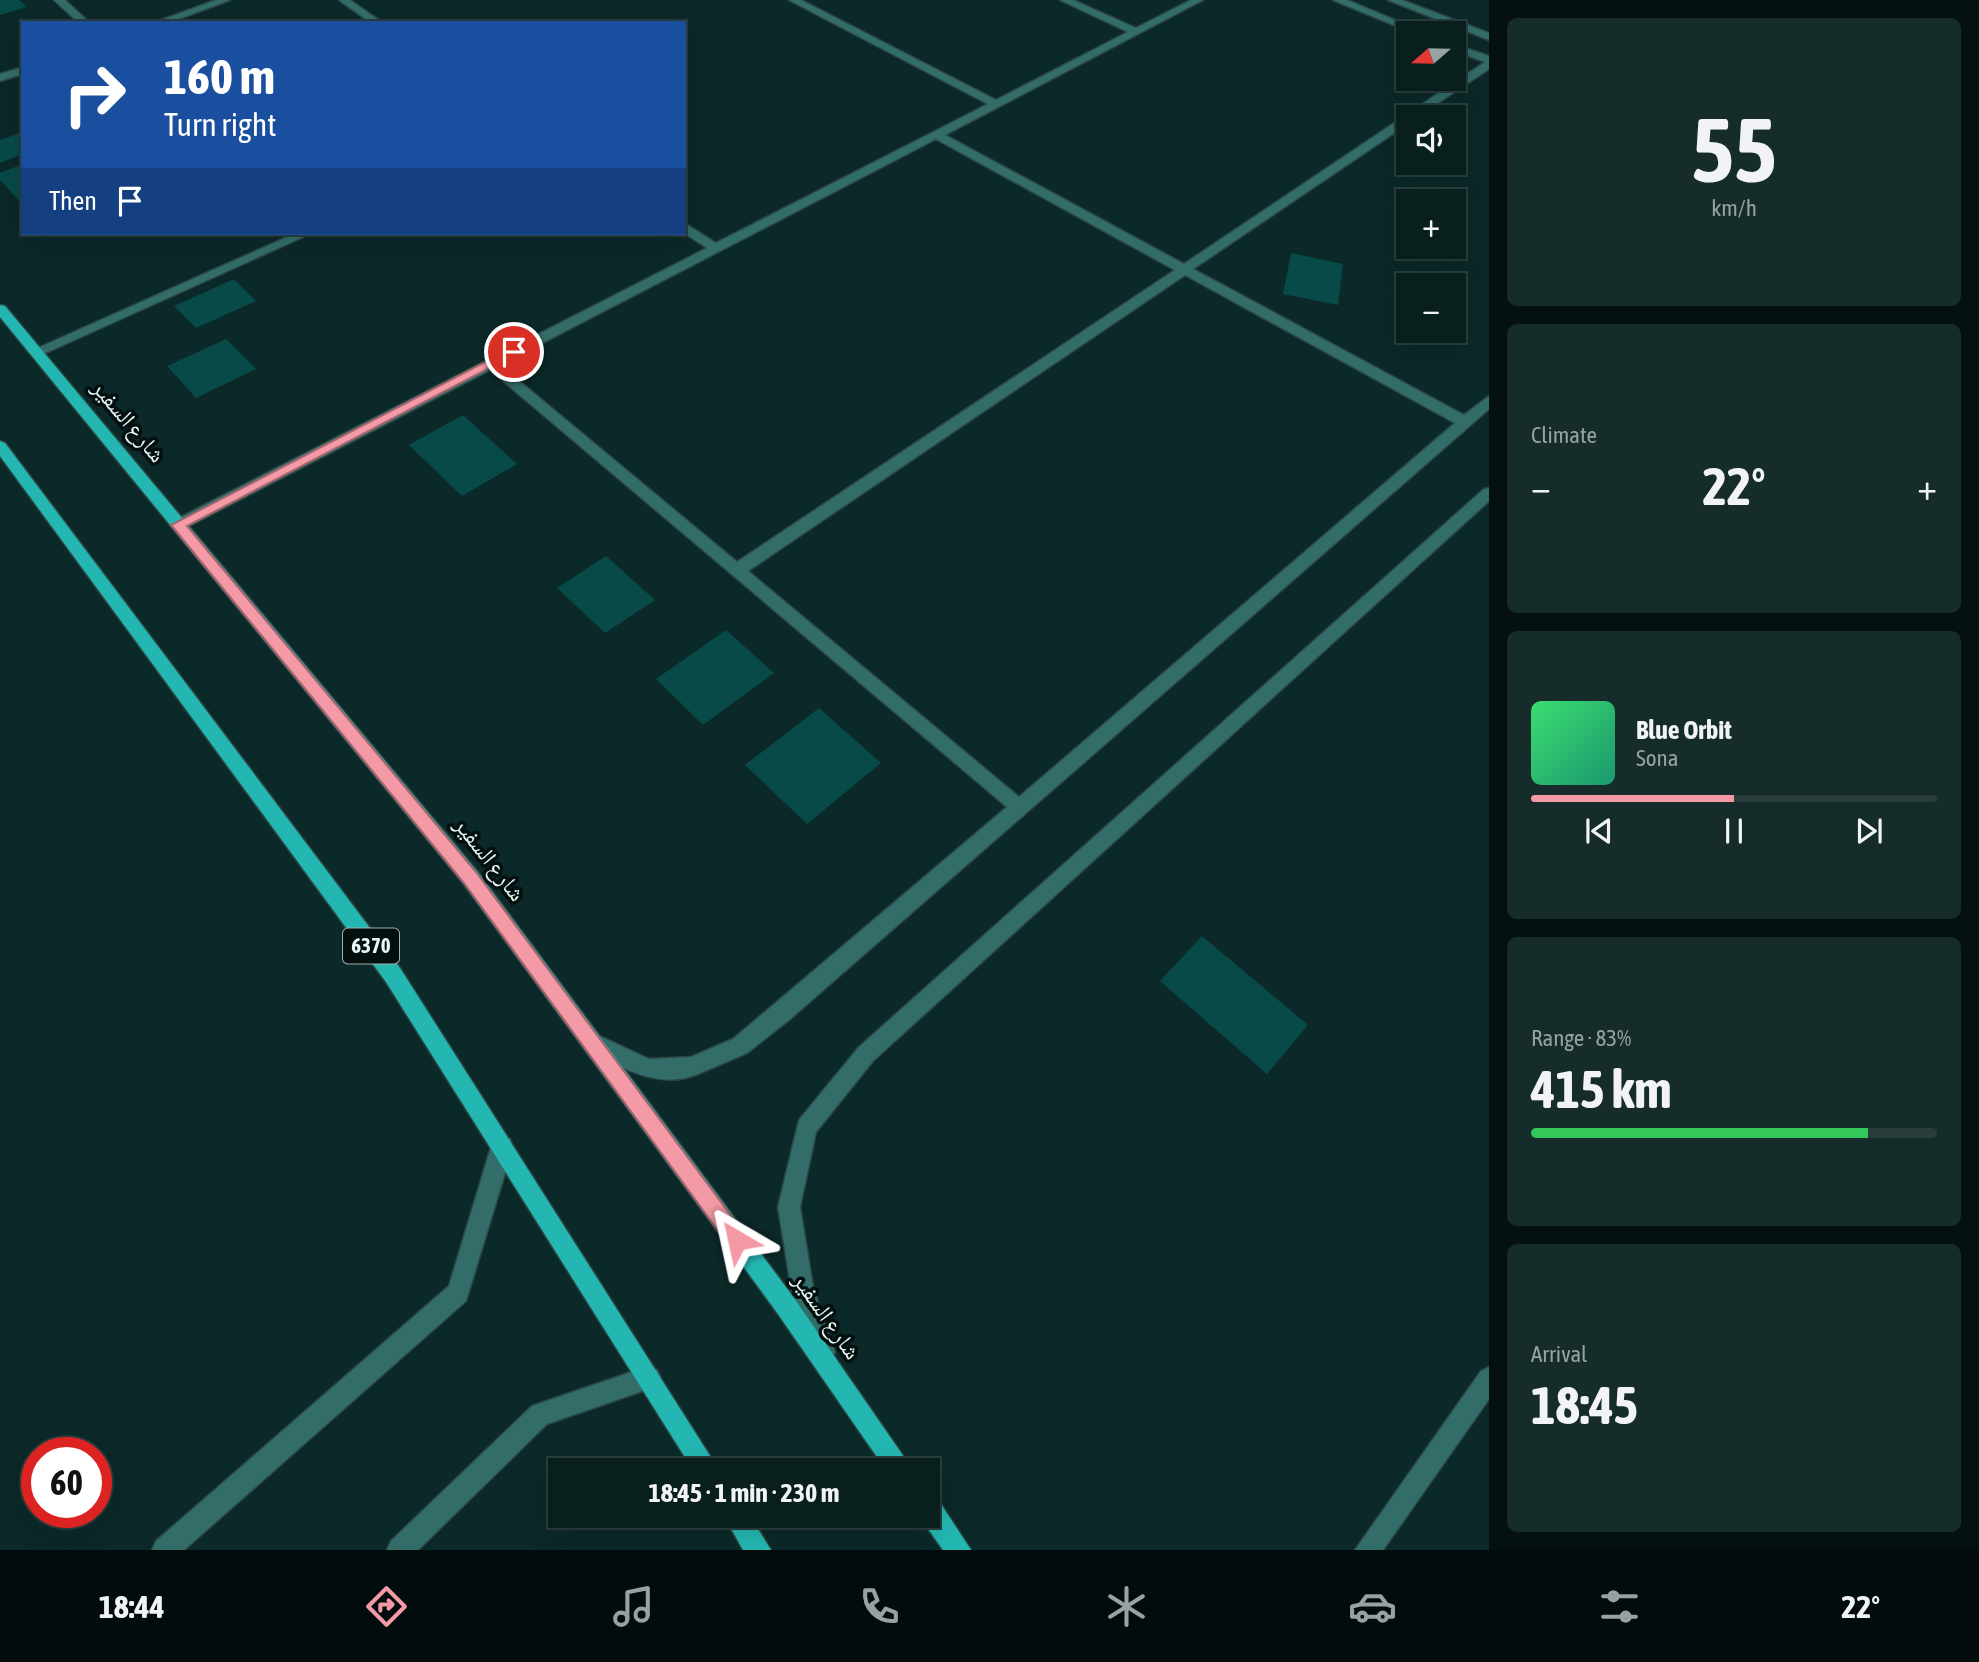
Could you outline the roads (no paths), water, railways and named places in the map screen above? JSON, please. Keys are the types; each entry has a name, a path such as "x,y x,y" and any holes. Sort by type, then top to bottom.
{"main road":[{"name":"شارع السفير","path":"0,309 470,877 892,1458"},
{"name":"6370","path":"0,446 393,975 699,1458"},
{"path":"940,1524 958,1550"},
{"path":"744,1528 758,1550"}],"street":[{"path":"59,0 83,21"},
{"path":"164,21 225,0"},
{"path":"344,0 375,21"},
{"path":"794,0 996,104"},
{"path":"1065,0 1136,32"},
{"path":"178,525 1198,0"},
{"path":"1338,0 1396,23"},
{"path":"1394,0 1489,37"},
{"path":"1466,52 1489,62"},
{"path":"1428,105 1489,62"},
{"path":"0,78 21,71"},
{"path":"737,570 1396,127"},
{"path":"937,135 1465,422"},
{"path":"686,228 716,248"},
{"path":"36,352 301,235"},
{"path":"491,364 1020,808"},
{"path":"592,1042 648,1069 691,1067 740,1046 782,1013 1489,401"},
{"path":"827,1366 802,1287 789,1207 806,1127 866,1054 1489,493"},
{"path":"165,1550 458,1293 502,1147"},
{"path":"400,1550 540,1414 649,1378"},
{"path":"1368,1550 1489,1379"}]}
